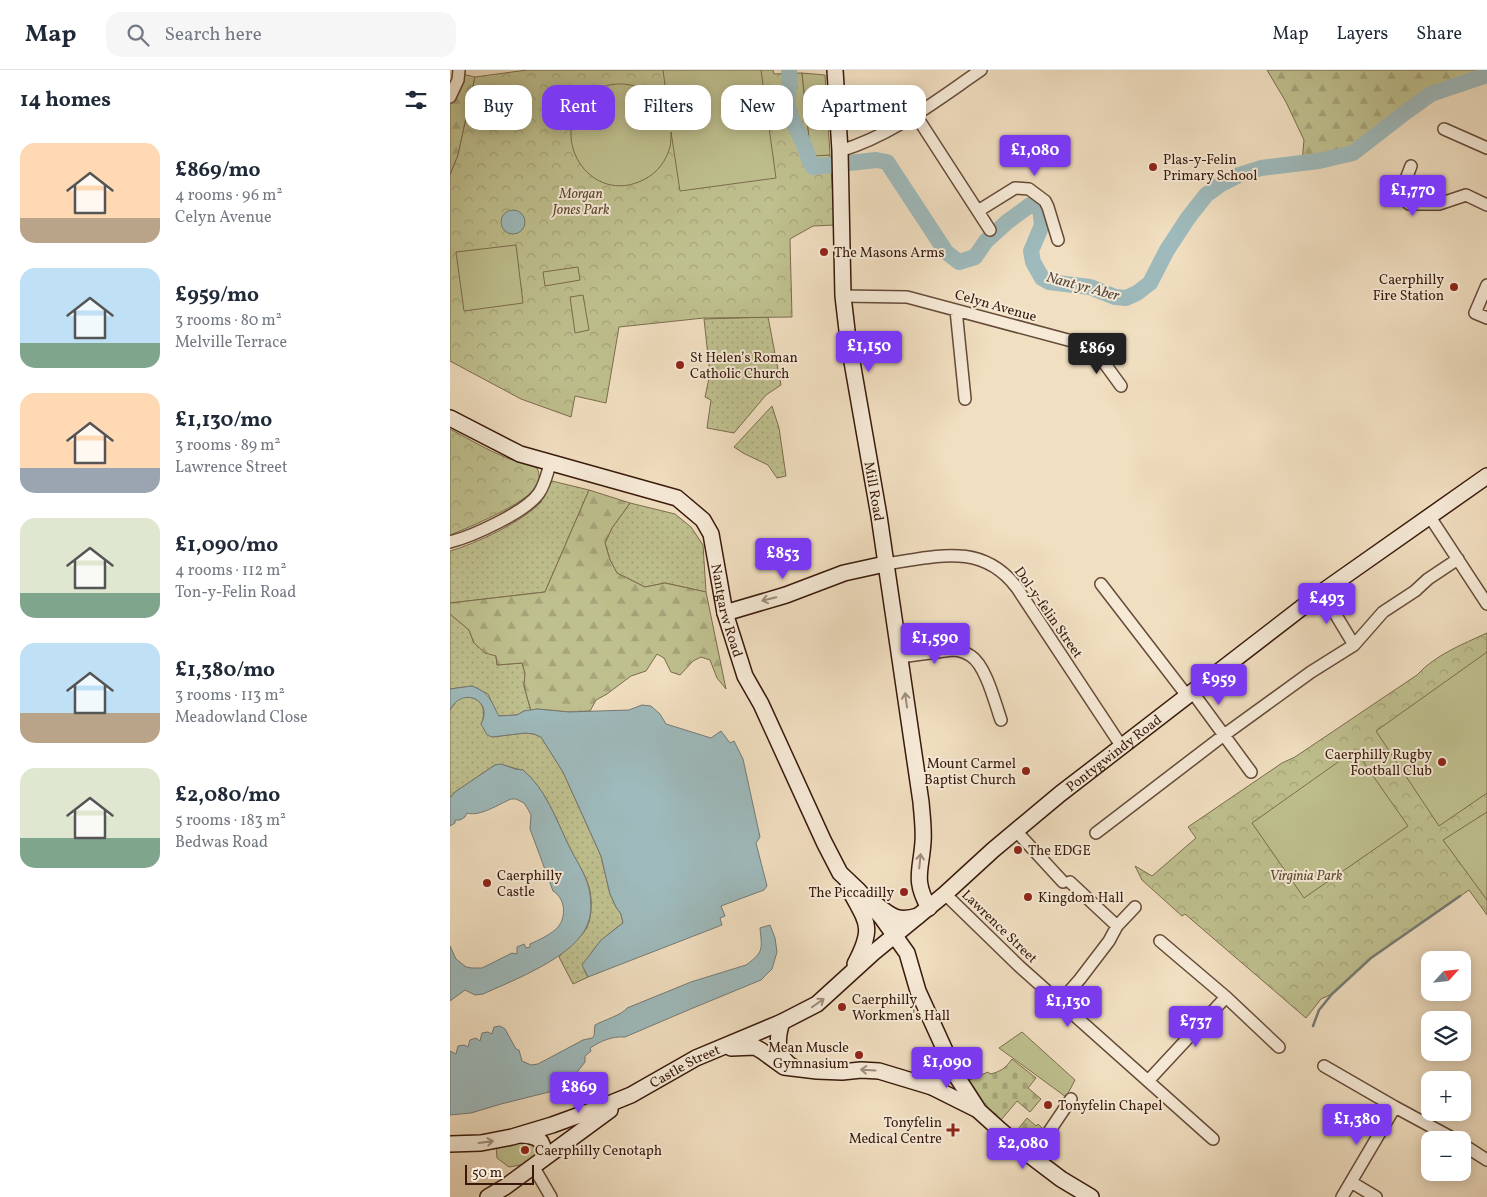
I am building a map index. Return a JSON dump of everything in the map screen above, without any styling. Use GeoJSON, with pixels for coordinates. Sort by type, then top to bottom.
{"type":"FeatureCollection","features":[{"type":"Feature","properties":{"kind":"main road","name":"Mill Road"},"geometry":{"type":"LineString","coordinates":[[835,70],[841,153],[840,182],[844,296],[851,358],[879,516],[921,802],[923,840],[918,881],[923,912]]}},
{"type":"Feature","properties":{"kind":"main road","name":"Nantgarw Road"},"geometry":{"type":"LineString","coordinates":[[450,418],[520,454],[550,464],[678,498],[703,520],[711,534],[725,613],[745,676],[761,704],[824,842],[840,873],[858,898]]}},
{"type":"Feature","properties":{"kind":"main road","name":"Pontygwindy Road"},"geometry":{"type":"LineString","coordinates":[[896,936],[1016,831],[1256,642],[1322,592],[1487,476]]}},
{"type":"Feature","properties":{"kind":"main road"},"geometry":{"type":"LineString","coordinates":[[725,613],[786,595],[844,573],[885,564]]}},
{"type":"Feature","properties":{"kind":"main road"},"geometry":{"type":"LineString","coordinates":[[858,898],[898,918],[908,920],[923,912]]}},
{"type":"Feature","properties":{"kind":"main road"},"geometry":{"type":"LineString","coordinates":[[858,898],[879,930],[896,936],[910,959],[918,991],[944,1051],[957,1077],[978,1111]]}},
{"type":"Feature","properties":{"kind":"main road"},"geometry":{"type":"LineString","coordinates":[[849,977],[865,945],[868,933],[858,898]]}},
{"type":"Feature","properties":{"kind":"main road"},"geometry":{"type":"LineString","coordinates":[[910,959],[913,934],[923,912]]}},
{"type":"Feature","properties":{"kind":"main road","name":"Castle Street"},"geometry":{"type":"LineString","coordinates":[[450,1144],[481,1143],[521,1135],[578,1116],[631,1094],[669,1071],[782,1022],[817,1004],[896,936]]}},
{"type":"Feature","properties":{"kind":"main road"},"geometry":{"type":"LineString","coordinates":[[782,1022],[778,1041],[780,1053],[787,1063],[796,1069]]}},
{"type":"Feature","properties":{"kind":"main road"},"geometry":{"type":"LineString","coordinates":[[717,1050],[755,1047],[784,1067],[842,1072],[870,1070],[932,1088],[978,1111],[1032,1157],[1061,1179],[1091,1197]]}},
{"type":"Feature","properties":{"kind":"main road"},"geometry":{"type":"LineString","coordinates":[[932,1088],[939,1084],[944,1074],[944,1051]]}},
{"type":"Feature","properties":{"kind":"main road"},"geometry":{"type":"LineString","coordinates":[[488,1197],[539,1167],[631,1094]]}},
{"type":"Feature","properties":{"kind":"main road"},"geometry":{"type":"LineString","coordinates":[[521,1135],[539,1138],[544,1149],[539,1167]]}},
{"type":"Feature","properties":{"kind":"street"},"geometry":{"type":"LineString","coordinates":[[450,96],[458,80],[459,70]]}},
{"type":"Feature","properties":{"kind":"street"},"geometry":{"type":"LineString","coordinates":[[926,107],[982,70]]}},
{"type":"Feature","properties":{"kind":"street"},"geometry":{"type":"LineString","coordinates":[[1444,129],[1487,148]]}},
{"type":"Feature","properties":{"kind":"street"},"geometry":{"type":"LineString","coordinates":[[841,153],[874,139],[889,130]]}},
{"type":"Feature","properties":{"kind":"street"},"geometry":{"type":"LineString","coordinates":[[925,130],[990,230]]}},
{"type":"Feature","properties":{"kind":"street"},"geometry":{"type":"LineString","coordinates":[[1411,166],[1402,196],[1409,204],[1439,204],[1466,196],[1487,205]]}},
{"type":"Feature","properties":{"kind":"street"},"geometry":{"type":"LineString","coordinates":[[978,211],[1015,188],[1030,189],[1044,200],[1048,207],[1058,240]]}},
{"type":"Feature","properties":{"kind":"street"},"geometry":{"type":"LineString","coordinates":[[1487,285],[1474,313],[1487,318]]}},
{"type":"Feature","properties":{"kind":"street","name":"Celyn Avenue"},"geometry":{"type":"LineString","coordinates":[[844,296],[907,297],[1083,344],[1097,353],[1121,386]]}},
{"type":"Feature","properties":{"kind":"street"},"geometry":{"type":"LineString","coordinates":[[956,310],[965,399]]}},
{"type":"Feature","properties":{"kind":"street"},"geometry":{"type":"LineString","coordinates":[[450,542],[488,527],[529,504],[546,481],[550,464]]}},
{"type":"Feature","properties":{"kind":"street"},"geometry":{"type":"LineString","coordinates":[[1430,517],[1487,604]]}},
{"type":"Feature","properties":{"kind":"street","name":"Dol-y-felin Street"},"geometry":{"type":"LineString","coordinates":[[885,564],[957,556],[978,559],[1000,569],[1017,588],[1122,747]]}},
{"type":"Feature","properties":{"kind":"street"},"geometry":{"type":"LineString","coordinates":[[1096,833],[1224,735],[1311,672],[1354,644],[1383,612],[1415,591],[1428,579],[1458,558]]}},
{"type":"Feature","properties":{"kind":"street"},"geometry":{"type":"LineString","coordinates":[[1101,584],[1224,735],[1251,772]]}},
{"type":"Feature","properties":{"kind":"street"},"geometry":{"type":"LineString","coordinates":[[1322,592],[1354,644]]}},
{"type":"Feature","properties":{"kind":"street"},"geometry":{"type":"LineString","coordinates":[[900,657],[952,650],[959,650],[973,656],[985,677],[1000,720]]}},
{"type":"Feature","properties":{"kind":"street"},"geometry":{"type":"LineString","coordinates":[[1016,831],[1067,882],[1117,926]]}},
{"type":"Feature","properties":{"kind":"street","name":"Lawrence Street"},"geometry":{"type":"LineString","coordinates":[[945,894],[1059,1003],[1213,1139]]}},
{"type":"Feature","properties":{"kind":"street"},"geometry":{"type":"LineString","coordinates":[[1059,1003],[1109,942],[1117,926],[1135,907]]}},
{"type":"Feature","properties":{"kind":"street"},"geometry":{"type":"LineString","coordinates":[[1160,941],[1226,997],[1279,1047]]}},
{"type":"Feature","properties":{"kind":"street"},"geometry":{"type":"LineString","coordinates":[[1148,1081],[1226,997]]}},
{"type":"Feature","properties":{"kind":"street"},"geometry":{"type":"LineString","coordinates":[[1324,1066],[1395,1108],[1439,1131]]}},
{"type":"Feature","properties":{"kind":"street"},"geometry":{"type":"LineString","coordinates":[[1032,1157],[1070,1099]]}},
{"type":"Feature","properties":{"kind":"street"},"geometry":{"type":"LineString","coordinates":[[1342,1197],[1395,1108]]}},
{"type":"Feature","properties":{"kind":"street"},"geometry":{"type":"LineString","coordinates":[[1471,1150],[1487,1160]]}},
{"type":"Feature","properties":{"kind":"street"},"geometry":{"type":"LineString","coordinates":[[539,1167],[551,1197]]}},
{"type":"Feature","properties":{"kind":"street"},"geometry":{"type":"LineString","coordinates":[[1351,1182],[1376,1197]]}},
{"type":"Feature","properties":{"kind":"green space","name":"Morgan Jones Park"},"geometry":{"type":"Polygon","coordinates":[[[527,70],[773,70],[774,74],[802,73],[803,130],[808,130],[811,156],[830,155],[835,225],[813,226],[790,239],[792,317],[704,318],[619,327],[606,403],[575,396],[571,417],[521,399],[450,361],[450,175],[458,155],[465,123],[465,130],[532,130],[532,85],[473,85],[475,77],[527,70]]]}},
{"type":"Feature","properties":{"kind":"green space"},"geometry":{"type":"Polygon","coordinates":[[[663,70],[761,70],[763,85],[721,85],[721,130],[769,130],[776,178],[680,191],[671,132],[670,147],[664,161],[654,173],[645,179],[625,186],[606,184],[591,176],[579,162],[572,146],[571,130],[615,130],[615,85],[611,85],[624,84],[633,85],[625,85],[625,130],[711,130],[711,85],[665,85],[663,70]]]}},
{"type":"Feature","properties":{"kind":"green space"},"geometry":{"type":"Polygon","coordinates":[[[1267,70],[1487,70],[1487,75],[1431,94],[1353,153],[1302,163],[1304,140],[1286,102],[1267,70]]]}},
{"type":"Feature","properties":{"kind":"green space"},"geometry":{"type":"Polygon","coordinates":[[[802,73],[825,75],[826,85],[803,85],[802,73]]]}},
{"type":"Feature","properties":{"kind":"green space"},"geometry":{"type":"Polygon","coordinates":[[[462,74],[475,77],[473,85],[465,85],[465,123],[458,155],[450,175],[450,100],[462,74]]]}},
{"type":"Feature","properties":{"kind":"green space"},"geometry":{"type":"Polygon","coordinates":[[[808,130],[828,130],[830,155],[811,156],[808,130]]]}},
{"type":"Feature","properties":{"kind":"green space"},"geometry":{"type":"Polygon","coordinates":[[[516,245],[523,303],[464,311],[456,252],[516,245]]]}},
{"type":"Feature","properties":{"kind":"green space"},"geometry":{"type":"Polygon","coordinates":[[[578,267],[580,280],[545,286],[543,272],[578,267]]]}},
{"type":"Feature","properties":{"kind":"green space"},"geometry":{"type":"Polygon","coordinates":[[[583,295],[589,330],[575,333],[570,297],[583,295]]]}},
{"type":"Feature","properties":{"kind":"green space"},"geometry":{"type":"Polygon","coordinates":[[[768,317],[781,385],[766,395],[734,433],[707,428],[711,400],[705,397],[710,374],[704,319],[768,317]]]}},
{"type":"Feature","properties":{"kind":"green space"},"geometry":{"type":"Polygon","coordinates":[[[772,406],[779,428],[786,476],[777,478],[768,465],[734,447],[772,406]]]}},
{"type":"Feature","properties":{"kind":"green space"},"geometry":{"type":"Polygon","coordinates":[[[450,429],[500,455],[537,468],[539,478],[536,487],[521,501],[450,535],[450,429]]]}},
{"type":"Feature","properties":{"kind":"green space"},"geometry":{"type":"Polygon","coordinates":[[[552,481],[589,490],[545,592],[450,603],[450,551],[485,537],[523,517],[541,502],[552,481]]]}},
{"type":"Feature","properties":{"kind":"green space"},"geometry":{"type":"Polygon","coordinates":[[[589,490],[630,503],[612,528],[605,543],[610,560],[617,573],[645,587],[665,583],[706,592],[726,689],[717,678],[710,660],[701,657],[693,661],[680,675],[671,672],[664,658],[657,654],[646,671],[631,676],[596,700],[590,711],[569,712],[537,709],[531,711],[524,686],[525,673],[522,663],[497,665],[496,656],[485,653],[474,643],[469,630],[450,614],[450,603],[545,592],[589,490]]]}},
{"type":"Feature","properties":{"kind":"green space"},"geometry":{"type":"Polygon","coordinates":[[[630,503],[675,514],[691,527],[703,545],[706,592],[665,583],[645,587],[617,573],[610,560],[605,543],[612,528],[630,503]]]}},
{"type":"Feature","properties":{"kind":"green space"},"geometry":{"type":"Polygon","coordinates":[[[450,614],[469,630],[474,643],[496,656],[497,665],[522,663],[525,673],[524,686],[531,711],[524,711],[517,715],[498,716],[488,694],[472,686],[450,689],[450,614]]]}},
{"type":"Feature","properties":{"kind":"green space","name":"Virginia Park"},"geometry":{"type":"Polygon","coordinates":[[[1487,633],[1487,915],[1469,890],[1371,958],[1332,994],[1321,999],[1306,1018],[1185,914],[1182,916],[1142,880],[1135,866],[1152,876],[1196,838],[1188,827],[1417,675],[1441,656],[1487,633]]]}},
{"type":"Feature","properties":{"kind":"green space","name":"Caerphilly Rugby Football Club"},"geometry":{"type":"Polygon","coordinates":[[[1487,652],[1487,793],[1439,826],[1376,731],[1487,652]]]}},
{"type":"Feature","properties":{"kind":"green space"},"geometry":{"type":"Polygon","coordinates":[[[470,697],[481,704],[484,713],[481,724],[492,737],[525,733],[541,737],[563,772],[601,856],[610,894],[621,914],[623,923],[604,938],[590,955],[584,970],[588,977],[573,984],[559,957],[587,928],[591,913],[591,900],[587,882],[550,805],[538,786],[523,770],[495,765],[455,792],[450,798],[450,710],[458,699],[470,697]]]}},
{"type":"Feature","properties":{"kind":"green space"},"geometry":{"type":"Polygon","coordinates":[[[1355,750],[1408,826],[1304,898],[1252,823],[1355,750]]]}},
{"type":"Feature","properties":{"kind":"green space"},"geometry":{"type":"Polygon","coordinates":[[[1487,812],[1487,900],[1443,840],[1487,812]]]}},
{"type":"Feature","properties":{"kind":"green space"},"geometry":{"type":"Polygon","coordinates":[[[1022,1032],[1075,1080],[1066,1097],[999,1048],[1022,1032]]]}},
{"type":"Feature","properties":{"kind":"green space"},"geometry":{"type":"Polygon","coordinates":[[[1012,1059],[1036,1078],[1028,1088],[1041,1099],[1030,1112],[1017,1101],[1001,1120],[1015,1133],[1027,1118],[1043,1129],[1032,1145],[1028,1147],[990,1115],[965,1082],[988,1072],[990,1074],[1000,1071],[1012,1059]]]}},
{"type":"Feature","properties":{"kind":"green space"},"geometry":{"type":"Polygon","coordinates":[[[529,1139],[541,1151],[526,1164],[509,1167],[497,1158],[496,1146],[529,1139]]]}},
{"type":"Feature","properties":{"kind":"water"},"geometry":{"type":"Polygon","coordinates":[[[513,210],[522,213],[525,222],[522,231],[513,234],[504,231],[501,222],[504,213],[513,210]]]}},
{"type":"Feature","properties":{"kind":"water"},"geometry":{"type":"Polygon","coordinates":[[[472,686],[486,694],[499,716],[517,715],[524,711],[537,709],[569,712],[629,710],[642,705],[651,706],[660,714],[666,724],[711,738],[721,731],[730,743],[734,741],[743,759],[760,837],[756,843],[767,886],[764,890],[721,906],[725,916],[720,918],[722,925],[588,977],[582,965],[601,940],[623,923],[621,914],[610,894],[601,856],[563,772],[541,737],[525,733],[492,737],[487,735],[481,724],[484,716],[483,709],[480,703],[469,697],[462,698],[456,702],[450,710],[450,689],[472,686]]]}},
{"type":"Feature","properties":{"kind":"water"},"geometry":{"type":"Polygon","coordinates":[[[501,764],[523,770],[531,777],[544,795],[588,883],[591,911],[582,935],[571,946],[543,966],[483,994],[475,995],[465,990],[450,1001],[450,946],[456,959],[466,967],[482,968],[512,953],[517,954],[517,947],[524,944],[526,948],[530,947],[530,944],[555,930],[563,918],[562,903],[553,891],[530,829],[531,815],[524,803],[511,799],[483,812],[467,813],[465,817],[455,820],[455,823],[450,826],[450,798],[455,792],[495,765],[501,764]]]}},
{"type":"Feature","properties":{"kind":"water"},"geometry":{"type":"Polygon","coordinates":[[[770,925],[775,938],[777,952],[772,969],[761,980],[625,1037],[611,1038],[598,1043],[590,1048],[591,1051],[585,1056],[585,1062],[571,1080],[568,1077],[561,1083],[563,1087],[557,1090],[471,1113],[450,1115],[450,1051],[456,1054],[458,1046],[464,1045],[468,1047],[470,1040],[476,1038],[480,1041],[482,1033],[488,1032],[492,1034],[494,1027],[500,1026],[505,1029],[516,1049],[519,1050],[522,1061],[531,1065],[538,1064],[583,1040],[592,1038],[595,1025],[625,1011],[627,1008],[691,982],[746,965],[759,953],[761,946],[760,928],[770,925]]]}},
{"type":"Feature","properties":{"kind":"waterway","name":"Nant yr Aber"},"geometry":{"type":"LineString","coordinates":[[789,70],[789,110],[813,167],[876,160],[887,162],[946,252],[959,262],[975,257],[986,241],[1030,205],[1040,208],[1042,225],[1031,251],[1033,262],[1042,278],[1049,282],[1090,287],[1115,297],[1126,298],[1137,293],[1150,283],[1167,250],[1188,218],[1206,195],[1221,184],[1239,175],[1261,168],[1319,161],[1353,153],[1431,94],[1487,75]]}},
{"type":"Feature","properties":{"kind":"waterway"},"geometry":{"type":"LineString","coordinates":[[1313,1026],[1319,1010],[1332,994],[1371,958],[1460,896]]}},
{"type":"Feature","properties":{"kind":"place","name":"Plas-y-Felin Primary School"},"geometry":{"type":"Point","coordinates":[1153,167]}},
{"type":"Feature","properties":{"kind":"place","name":"The Masons Arms"},"geometry":{"type":"Point","coordinates":[824,252]}},
{"type":"Feature","properties":{"kind":"place","name":"Caerphilly Fire Station"},"geometry":{"type":"Point","coordinates":[1454,287]}},
{"type":"Feature","properties":{"kind":"place","name":"St Helen’s Roman Catholic Church"},"geometry":{"type":"Point","coordinates":[680,365]}},
{"type":"Feature","properties":{"kind":"place","name":"Caerphilly Rugby Football Club"},"geometry":{"type":"Point","coordinates":[1442,762]}},
{"type":"Feature","properties":{"kind":"place","name":"Mount Carmel Baptist Church"},"geometry":{"type":"Point","coordinates":[1026,771]}},
{"type":"Feature","properties":{"kind":"place","name":"The EDGE"},"geometry":{"type":"Point","coordinates":[1018,850]}},
{"type":"Feature","properties":{"kind":"place","name":"Caerphilly Castle"},"geometry":{"type":"Point","coordinates":[487,883]}},
{"type":"Feature","properties":{"kind":"place","name":"The Piccadilly"},"geometry":{"type":"Point","coordinates":[904,892]}},
{"type":"Feature","properties":{"kind":"place","name":"Kingdom Hall"},"geometry":{"type":"Point","coordinates":[1028,897]}},
{"type":"Feature","properties":{"kind":"place","name":"Caerphilly Workmen's Hall"},"geometry":{"type":"Point","coordinates":[842,1007]}},
{"type":"Feature","properties":{"kind":"place","name":"Mean Muscle Gymnasium"},"geometry":{"type":"Point","coordinates":[859,1055]}},
{"type":"Feature","properties":{"kind":"place","name":"Tonyfelin Chapel"},"geometry":{"type":"Point","coordinates":[1048,1105]}},
{"type":"Feature","properties":{"kind":"place","name":"Tonyfelin Medical Centre"},"geometry":{"type":"Point","coordinates":[953,1130]}},
{"type":"Feature","properties":{"kind":"place","name":"Caerphilly Cenotaph"},"geometry":{"type":"Point","coordinates":[525,1150]}}]}
